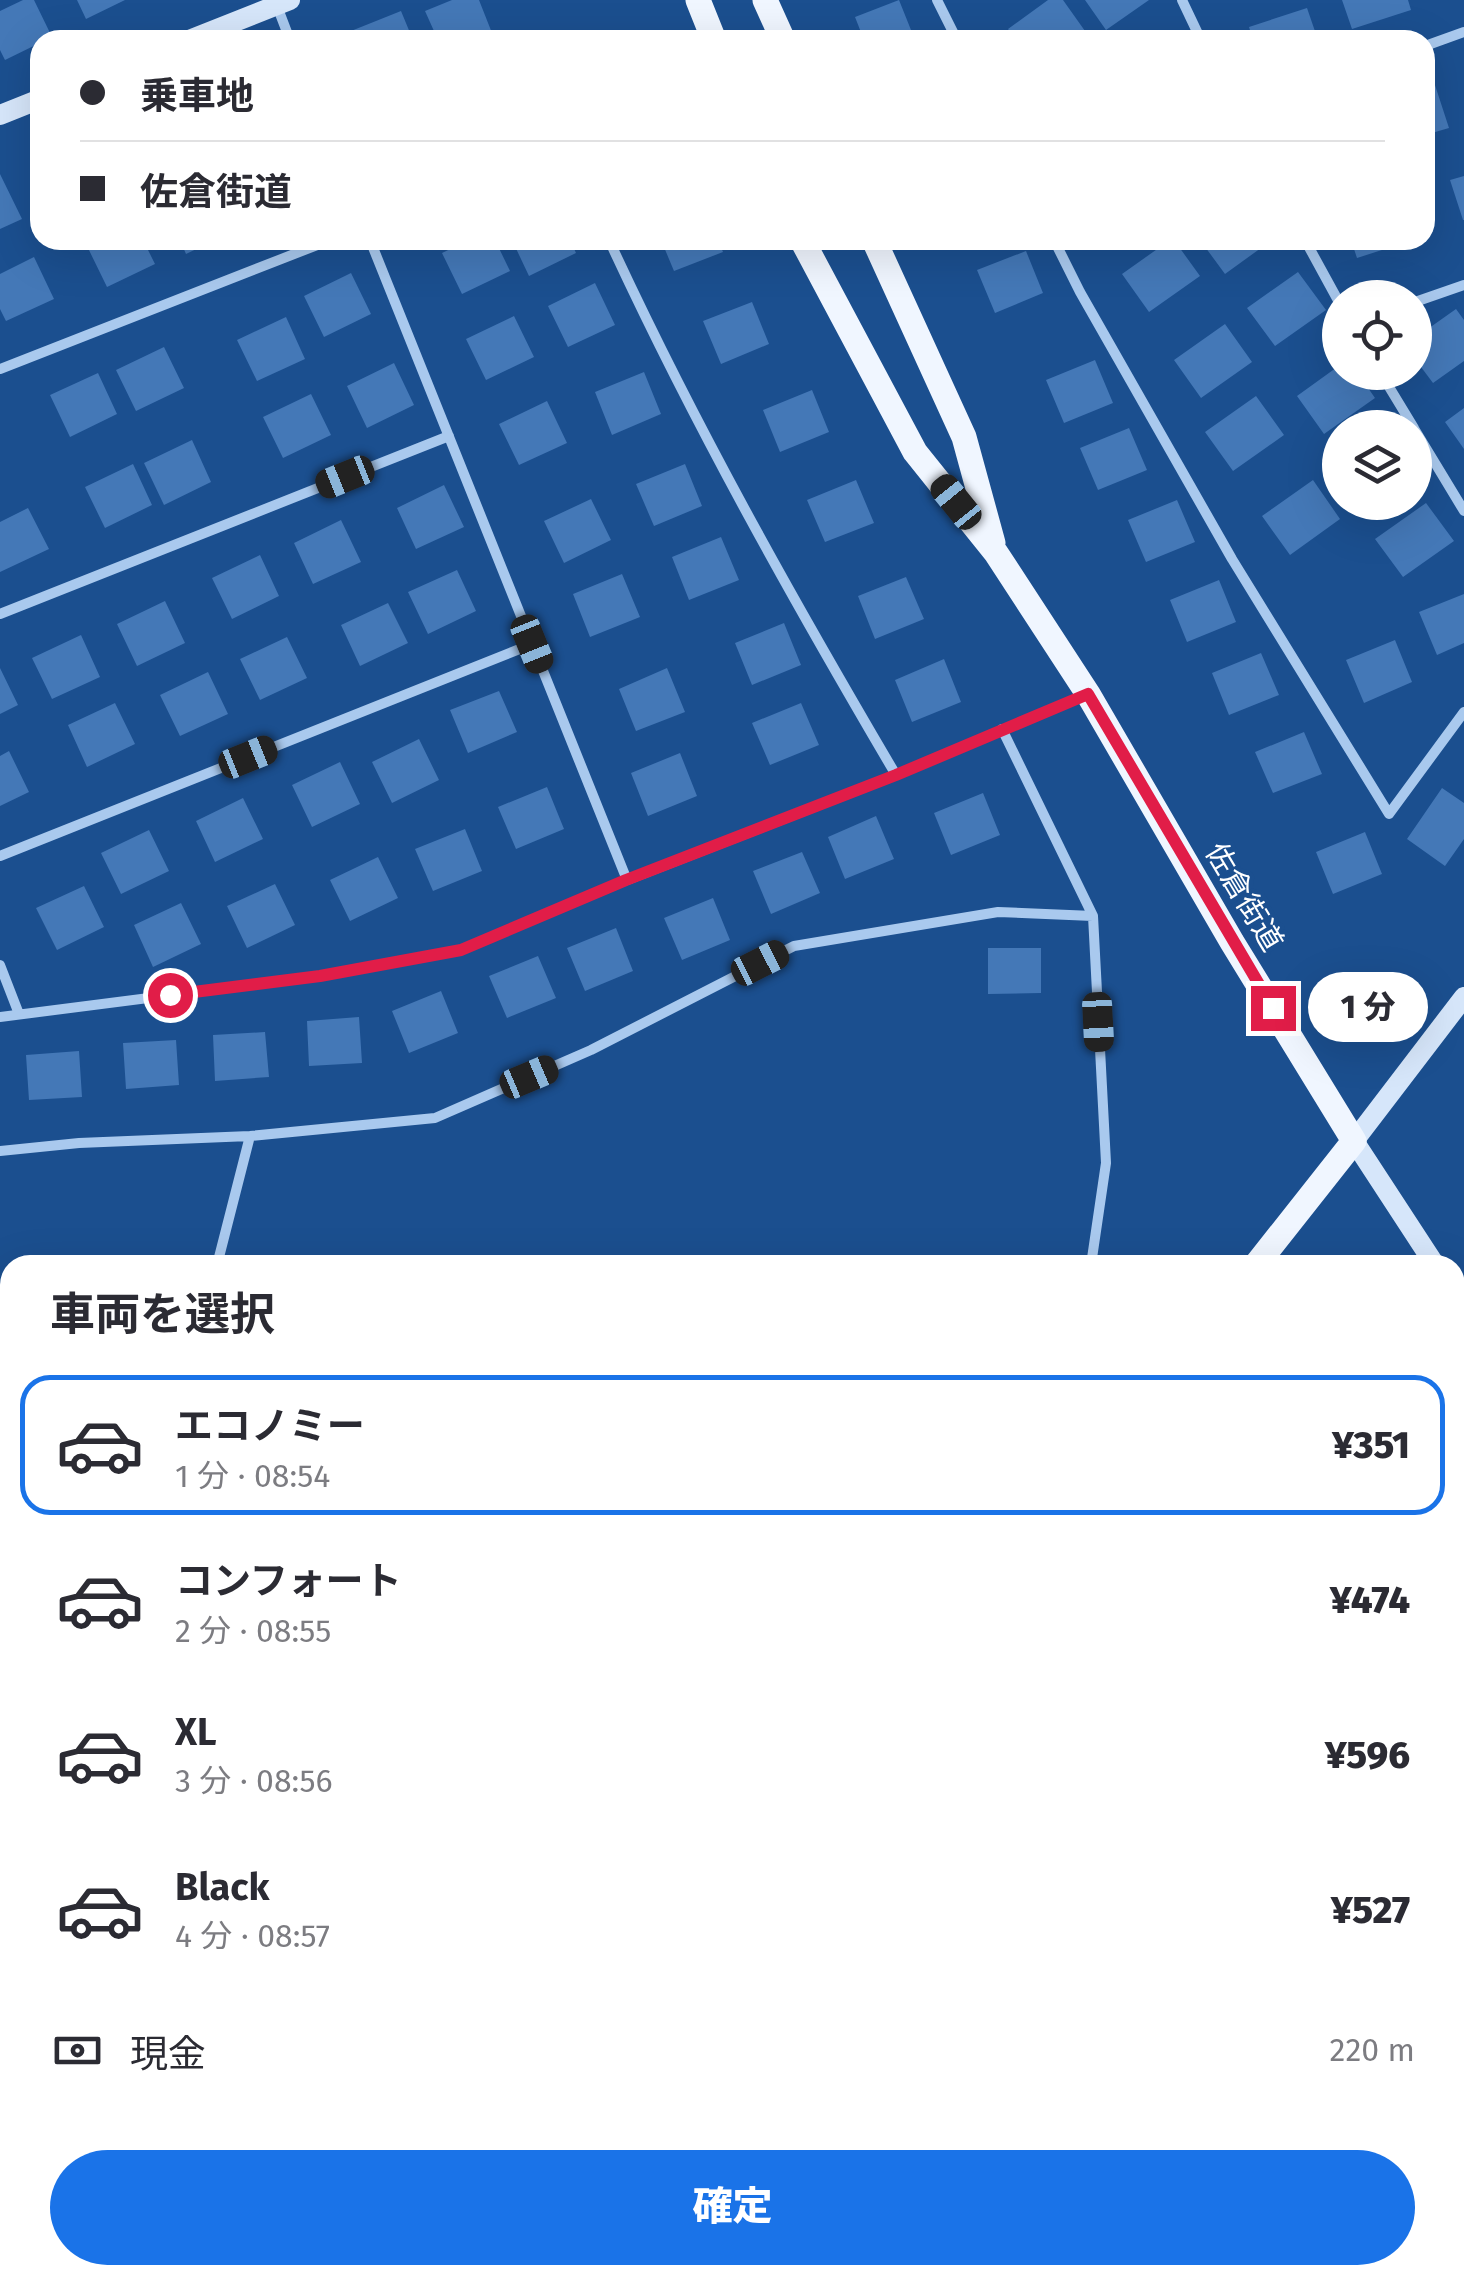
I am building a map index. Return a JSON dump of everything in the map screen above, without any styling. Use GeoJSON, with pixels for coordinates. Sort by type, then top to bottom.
{"type":"FeatureCollection","features":[{"type":"Feature","properties":{"kind":"main road"},"geometry":{"type":"LineString","coordinates":[[698,0],[710,30]]}},
{"type":"Feature","properties":{"kind":"main road"},"geometry":{"type":"LineString","coordinates":[[765,0],[779,30]]}},
{"type":"Feature","properties":{"kind":"main road","name":"佐倉街道"},"geometry":{"type":"LineString","coordinates":[[807,250],[916,452],[996,552],[1088,694],[1232,942],[1354,1141]]}},
{"type":"Feature","properties":{"kind":"main road","name":"佐倉街道"},"geometry":{"type":"LineString","coordinates":[[879,250],[964,437],[996,552]]}},
{"type":"Feature","properties":{"kind":"main road"},"geometry":{"type":"LineString","coordinates":[[1264,1255],[1354,1141]]}},
{"type":"Feature","properties":{"kind":"street"},"geometry":{"type":"LineString","coordinates":[[938,0],[952,30]]}},
{"type":"Feature","properties":{"kind":"street"},"geometry":{"type":"LineString","coordinates":[[1182,0],[1196,30]]}},
{"type":"Feature","properties":{"kind":"street"},"geometry":{"type":"LineString","coordinates":[[214,30],[280,2],[287,30]]}},
{"type":"Feature","properties":{"kind":"street"},"geometry":{"type":"LineString","coordinates":[[1435,42],[1464,32]]}},
{"type":"Feature","properties":{"kind":"street"},"geometry":{"type":"LineString","coordinates":[[0,115],[30,103]]}},
{"type":"Feature","properties":{"kind":"street"},"geometry":{"type":"LineString","coordinates":[[0,369],[304,250]]}},
{"type":"Feature","properties":{"kind":"street"},"geometry":{"type":"LineString","coordinates":[[374,250],[626,880]]}},
{"type":"Feature","properties":{"kind":"street"},"geometry":{"type":"LineString","coordinates":[[615,250],[656,342],[799,610],[896,775]]}},
{"type":"Feature","properties":{"kind":"street"},"geometry":{"type":"LineString","coordinates":[[1059,250],[1232,559],[1389,814],[1464,712]]}},
{"type":"Feature","properties":{"kind":"street"},"geometry":{"type":"LineString","coordinates":[[1310,250],[1327,280]]}},
{"type":"Feature","properties":{"kind":"street"},"geometry":{"type":"LineString","coordinates":[[1432,296],[1464,285]]}},
{"type":"Feature","properties":{"kind":"street"},"geometry":{"type":"LineString","coordinates":[[0,614],[449,436]]}},
{"type":"Feature","properties":{"kind":"street"},"geometry":{"type":"LineString","coordinates":[[1432,459],[1464,511]]}},
{"type":"Feature","properties":{"kind":"street"},"geometry":{"type":"LineString","coordinates":[[0,856],[532,644]]}},
{"type":"Feature","properties":{"kind":"street"},"geometry":{"type":"LineString","coordinates":[[0,1017],[320,976],[461,950],[1088,694]]}},
{"type":"Feature","properties":{"kind":"street"},"geometry":{"type":"LineString","coordinates":[[1002,729],[1093,916],[1106,1163],[1092,1255]]}},
{"type":"Feature","properties":{"kind":"street"},"geometry":{"type":"LineString","coordinates":[[0,1151],[79,1143],[250,1136],[434,1118],[592,1050],[794,946],[998,912],[1093,916]]}},
{"type":"Feature","properties":{"kind":"street"},"geometry":{"type":"LineString","coordinates":[[0,966],[19,1014]]}},
{"type":"Feature","properties":{"kind":"street"},"geometry":{"type":"LineString","coordinates":[[1428,1255],[1354,1141],[1464,997]]}},
{"type":"Feature","properties":{"kind":"street"},"geometry":{"type":"LineString","coordinates":[[220,1255],[250,1136]]}},
{"type":"Feature","properties":{"kind":"building"},"geometry":{"type":"Polygon","coordinates":[[[23,0],[34,0],[49,30],[30,30],[30,48],[5,60],[0,50],[0,11],[23,0]]]}},
{"type":"Feature","properties":{"kind":"building"},"geometry":{"type":"Polygon","coordinates":[[[77,0],[125,0],[86,19],[77,0]]]}},
{"type":"Feature","properties":{"kind":"building"},"geometry":{"type":"Polygon","coordinates":[[[452,0],[479,0],[491,30],[434,30],[425,11],[452,0]]]}},
{"type":"Feature","properties":{"kind":"building"},"geometry":{"type":"Polygon","coordinates":[[[899,0],[911,30],[860,30],[855,17],[899,0]]]}},
{"type":"Feature","properties":{"kind":"building"},"geometry":{"type":"Polygon","coordinates":[[[1048,0],[1063,0],[1084,30],[1009,30],[1048,0]]]}},
{"type":"Feature","properties":{"kind":"building"},"geometry":{"type":"Polygon","coordinates":[[[1085,0],[1149,0],[1106,30],[1085,0]]]}},
{"type":"Feature","properties":{"kind":"building"},"geometry":{"type":"Polygon","coordinates":[[[1342,0],[1408,0],[1411,10],[1352,29],[1342,0]]]}},
{"type":"Feature","properties":{"kind":"building"},"geometry":{"type":"Polygon","coordinates":[[[1307,8],[1315,30],[1250,30],[1249,27],[1307,8]]]}},
{"type":"Feature","properties":{"kind":"building"},"geometry":{"type":"Polygon","coordinates":[[[401,11],[409,30],[354,30],[401,11]]]}},
{"type":"Feature","properties":{"kind":"building"},"geometry":{"type":"Polygon","coordinates":[[[1435,85],[1449,128],[1435,132],[1435,85]]]}},
{"type":"Feature","properties":{"kind":"building"},"geometry":{"type":"Polygon","coordinates":[[[0,174],[22,219],[0,229],[0,174]]]}},
{"type":"Feature","properties":{"kind":"building"},"geometry":{"type":"Polygon","coordinates":[[[1464,176],[1464,220],[1463,220],[1450,180],[1464,176]]]}},
{"type":"Feature","properties":{"kind":"building"},"geometry":{"type":"Polygon","coordinates":[[[89,250],[148,250],[155,264],[107,287],[89,250]]]}},
{"type":"Feature","properties":{"kind":"building"},"geometry":{"type":"Polygon","coordinates":[[[500,250],[510,271],[462,294],[442,253],[500,250]]]}},
{"type":"Feature","properties":{"kind":"building"},"geometry":{"type":"Polygon","coordinates":[[[517,250],[575,250],[576,253],[529,276],[517,250]]]}},
{"type":"Feature","properties":{"kind":"building"},"geometry":{"type":"Polygon","coordinates":[[[665,250],[723,252],[674,271],[665,250]]]}},
{"type":"Feature","properties":{"kind":"building"},"geometry":{"type":"Polygon","coordinates":[[[1156,250],[1181,250],[1200,276],[1149,312],[1122,274],[1156,250]]]}},
{"type":"Feature","properties":{"kind":"building"},"geometry":{"type":"Polygon","coordinates":[[[1207,250],[1258,250],[1225,274],[1207,250]]]}},
{"type":"Feature","properties":{"kind":"building"},"geometry":{"type":"Polygon","coordinates":[[[1354,250],[1382,250],[1357,258],[1354,250]]]}},
{"type":"Feature","properties":{"kind":"building"},"geometry":{"type":"Polygon","coordinates":[[[1026,251],[1043,293],[995,313],[977,270],[1026,251]]]}},
{"type":"Feature","properties":{"kind":"building"},"geometry":{"type":"Polygon","coordinates":[[[34,257],[54,299],[6,321],[0,309],[0,274],[34,257]]]}},
{"type":"Feature","properties":{"kind":"building"},"geometry":{"type":"Polygon","coordinates":[[[1298,272],[1322,305],[1322,313],[1275,346],[1247,308],[1298,272]]]}},
{"type":"Feature","properties":{"kind":"building"},"geometry":{"type":"Polygon","coordinates":[[[351,273],[371,314],[324,337],[304,296],[351,273]]]}},
{"type":"Feature","properties":{"kind":"building"},"geometry":{"type":"Polygon","coordinates":[[[595,283],[615,325],[568,347],[548,306],[595,283]]]}},
{"type":"Feature","properties":{"kind":"building"},"geometry":{"type":"Polygon","coordinates":[[[752,302],[769,344],[721,364],[703,321],[752,302]]]}},
{"type":"Feature","properties":{"kind":"building"},"geometry":{"type":"Polygon","coordinates":[[[1456,309],[1464,320],[1464,361],[1433,383],[1432,382],[1432,326],[1456,309]]]}},
{"type":"Feature","properties":{"kind":"building"},"geometry":{"type":"Polygon","coordinates":[[[514,316],[534,357],[486,380],[466,339],[514,316]]]}},
{"type":"Feature","properties":{"kind":"building"},"geometry":{"type":"Polygon","coordinates":[[[286,317],[305,359],[257,381],[237,340],[286,317]]]}},
{"type":"Feature","properties":{"kind":"building"},"geometry":{"type":"Polygon","coordinates":[[[1225,324],[1252,362],[1201,398],[1174,360],[1225,324]]]}},
{"type":"Feature","properties":{"kind":"building"},"geometry":{"type":"Polygon","coordinates":[[[164,347],[184,388],[136,411],[116,370],[164,347]]]}},
{"type":"Feature","properties":{"kind":"building"},"geometry":{"type":"Polygon","coordinates":[[[1095,360],[1113,403],[1064,423],[1046,380],[1095,360]]]}},
{"type":"Feature","properties":{"kind":"building"},"geometry":{"type":"Polygon","coordinates":[[[394,363],[414,405],[367,428],[347,386],[394,363]]]}},
{"type":"Feature","properties":{"kind":"building"},"geometry":{"type":"Polygon","coordinates":[[[644,372],[661,414],[612,435],[595,392],[644,372]]]}},
{"type":"Feature","properties":{"kind":"building"},"geometry":{"type":"Polygon","coordinates":[[[98,373],[117,414],[70,437],[50,395],[98,373]]]}},
{"type":"Feature","properties":{"kind":"building"},"geometry":{"type":"Polygon","coordinates":[[[1322,378],[1322,390],[1369,390],[1375,398],[1358,410],[1322,410],[1322,431],[1297,396],[1322,378]]]}},
{"type":"Feature","properties":{"kind":"building"},"geometry":{"type":"Polygon","coordinates":[[[812,390],[829,432],[780,452],[763,410],[812,390]]]}},
{"type":"Feature","properties":{"kind":"building"},"geometry":{"type":"Polygon","coordinates":[[[311,394],[331,435],[283,458],[263,417],[311,394]]]}},
{"type":"Feature","properties":{"kind":"building"},"geometry":{"type":"Polygon","coordinates":[[[1256,396],[1284,435],[1233,471],[1205,432],[1256,396]]]}},
{"type":"Feature","properties":{"kind":"building"},"geometry":{"type":"Polygon","coordinates":[[[547,401],[567,443],[519,465],[499,424],[547,401]]]}},
{"type":"Feature","properties":{"kind":"building"},"geometry":{"type":"Polygon","coordinates":[[[1464,408],[1464,449],[1445,422],[1464,408]]]}},
{"type":"Feature","properties":{"kind":"building"},"geometry":{"type":"Polygon","coordinates":[[[1129,428],[1147,470],[1098,490],[1080,448],[1129,428]]]}},
{"type":"Feature","properties":{"kind":"building"},"geometry":{"type":"Polygon","coordinates":[[[192,440],[211,482],[164,505],[144,463],[192,440]]]}},
{"type":"Feature","properties":{"kind":"building"},"geometry":{"type":"Polygon","coordinates":[[[133,464],[152,505],[105,528],[85,487],[133,464]]]}},
{"type":"Feature","properties":{"kind":"building"},"geometry":{"type":"Polygon","coordinates":[[[685,464],[702,506],[654,526],[636,484],[685,464]]]}},
{"type":"Feature","properties":{"kind":"building"},"geometry":{"type":"Polygon","coordinates":[[[856,480],[874,523],[825,542],[807,500],[856,480]]]}},
{"type":"Feature","properties":{"kind":"building"},"geometry":{"type":"Polygon","coordinates":[[[1313,480],[1322,493],[1322,520],[1339,520],[1290,555],[1262,516],[1313,480]]]}},
{"type":"Feature","properties":{"kind":"building"},"geometry":{"type":"Polygon","coordinates":[[[444,485],[464,527],[416,549],[397,508],[444,485]]]}},
{"type":"Feature","properties":{"kind":"building"},"geometry":{"type":"Polygon","coordinates":[[[591,499],[611,540],[564,563],[544,521],[591,499]]]}},
{"type":"Feature","properties":{"kind":"building"},"geometry":{"type":"Polygon","coordinates":[[[1177,500],[1195,542],[1146,562],[1128,520],[1177,500]]]}},
{"type":"Feature","properties":{"kind":"building"},"geometry":{"type":"Polygon","coordinates":[[[28,508],[49,549],[0,572],[0,522],[28,508]]]}},
{"type":"Feature","properties":{"kind":"building"},"geometry":{"type":"Polygon","coordinates":[[[1432,511],[1454,541],[1403,577],[1375,539],[1402,520],[1432,520],[1432,511]]]}},
{"type":"Feature","properties":{"kind":"building"},"geometry":{"type":"Polygon","coordinates":[[[341,520],[361,562],[313,584],[294,543],[341,520]]]}},
{"type":"Feature","properties":{"kind":"building"},"geometry":{"type":"Polygon","coordinates":[[[721,537],[739,580],[689,600],[672,557],[721,537]]]}},
{"type":"Feature","properties":{"kind":"building"},"geometry":{"type":"Polygon","coordinates":[[[260,555],[279,596],[232,619],[212,578],[260,555]]]}},
{"type":"Feature","properties":{"kind":"building"},"geometry":{"type":"Polygon","coordinates":[[[457,570],[476,611],[428,634],[408,592],[457,570]]]}},
{"type":"Feature","properties":{"kind":"building"},"geometry":{"type":"Polygon","coordinates":[[[622,574],[640,617],[590,637],[573,594],[622,574]]]}},
{"type":"Feature","properties":{"kind":"building"},"geometry":{"type":"Polygon","coordinates":[[[906,577],[924,619],[875,639],[858,596],[906,577]]]}},
{"type":"Feature","properties":{"kind":"building"},"geometry":{"type":"Polygon","coordinates":[[[1219,580],[1236,622],[1187,642],[1170,600],[1219,580]]]}},
{"type":"Feature","properties":{"kind":"building"},"geometry":{"type":"Polygon","coordinates":[[[1464,594],[1464,643],[1437,655],[1419,612],[1464,594]]]}},
{"type":"Feature","properties":{"kind":"building"},"geometry":{"type":"Polygon","coordinates":[[[165,601],[185,643],[137,666],[117,624],[165,601]]]}},
{"type":"Feature","properties":{"kind":"building"},"geometry":{"type":"Polygon","coordinates":[[[388,603],[408,643],[360,666],[341,625],[388,603]]]}},
{"type":"Feature","properties":{"kind":"building"},"geometry":{"type":"Polygon","coordinates":[[[784,623],[801,665],[752,685],[735,643],[784,623]]]}},
{"type":"Feature","properties":{"kind":"building"},"geometry":{"type":"Polygon","coordinates":[[[81,635],[100,677],[52,699],[32,658],[81,635]]]}},
{"type":"Feature","properties":{"kind":"building"},"geometry":{"type":"Polygon","coordinates":[[[287,637],[307,678],[260,700],[240,659],[287,637]]]}},
{"type":"Feature","properties":{"kind":"building"},"geometry":{"type":"Polygon","coordinates":[[[1395,640],[1412,682],[1364,703],[1346,660],[1395,640]]]}},
{"type":"Feature","properties":{"kind":"building"},"geometry":{"type":"Polygon","coordinates":[[[1261,653],[1279,695],[1229,715],[1212,673],[1261,653]]]}},
{"type":"Feature","properties":{"kind":"building"},"geometry":{"type":"Polygon","coordinates":[[[944,659],[961,702],[912,722],[895,680],[944,659]]]}},
{"type":"Feature","properties":{"kind":"building"},"geometry":{"type":"Polygon","coordinates":[[[0,668],[18,705],[0,714],[0,668]]]}},
{"type":"Feature","properties":{"kind":"building"},"geometry":{"type":"Polygon","coordinates":[[[667,668],[685,712],[636,731],[619,689],[667,668]]]}},
{"type":"Feature","properties":{"kind":"building"},"geometry":{"type":"Polygon","coordinates":[[[208,672],[228,714],[180,736],[160,695],[208,672]]]}},
{"type":"Feature","properties":{"kind":"building"},"geometry":{"type":"Polygon","coordinates":[[[499,691],[517,732],[468,753],[450,710],[499,691]]]}},
{"type":"Feature","properties":{"kind":"building"},"geometry":{"type":"Polygon","coordinates":[[[115,703],[135,744],[87,767],[68,725],[115,703]]]}},
{"type":"Feature","properties":{"kind":"building"},"geometry":{"type":"Polygon","coordinates":[[[801,703],[819,745],[770,765],[752,723],[801,703]]]}},
{"type":"Feature","properties":{"kind":"building"},"geometry":{"type":"Polygon","coordinates":[[[1304,732],[1322,774],[1273,793],[1255,752],[1304,732]]]}},
{"type":"Feature","properties":{"kind":"building"},"geometry":{"type":"Polygon","coordinates":[[[419,739],[439,780],[392,803],[372,762],[419,739]]]}},
{"type":"Feature","properties":{"kind":"building"},"geometry":{"type":"Polygon","coordinates":[[[9,751],[29,792],[0,806],[0,756],[9,751]]]}},
{"type":"Feature","properties":{"kind":"building"},"geometry":{"type":"Polygon","coordinates":[[[680,753],[697,796],[648,816],[631,773],[680,753]]]}},
{"type":"Feature","properties":{"kind":"building"},"geometry":{"type":"Polygon","coordinates":[[[340,762],[360,804],[312,827],[292,785],[340,762]]]}},
{"type":"Feature","properties":{"kind":"building"},"geometry":{"type":"Polygon","coordinates":[[[547,787],[564,829],[516,849],[498,807],[547,787]]]}},
{"type":"Feature","properties":{"kind":"building"},"geometry":{"type":"Polygon","coordinates":[[[1442,788],[1464,803],[1464,839],[1445,866],[1407,839],[1442,788]]]}},
{"type":"Feature","properties":{"kind":"building"},"geometry":{"type":"Polygon","coordinates":[[[983,793],[1000,835],[951,855],[934,813],[983,793]]]}},
{"type":"Feature","properties":{"kind":"building"},"geometry":{"type":"Polygon","coordinates":[[[243,798],[263,839],[215,862],[196,821],[243,798]]]}},
{"type":"Feature","properties":{"kind":"building"},"geometry":{"type":"Polygon","coordinates":[[[876,816],[894,859],[845,879],[828,837],[876,816]]]}},
{"type":"Feature","properties":{"kind":"building"},"geometry":{"type":"Polygon","coordinates":[[[465,829],[482,871],[433,891],[415,849],[465,829]]]}},
{"type":"Feature","properties":{"kind":"building"},"geometry":{"type":"Polygon","coordinates":[[[149,830],[169,871],[121,894],[101,853],[149,830]]]}},
{"type":"Feature","properties":{"kind":"building"},"geometry":{"type":"Polygon","coordinates":[[[1365,832],[1382,874],[1333,894],[1316,852],[1365,832]]]}},
{"type":"Feature","properties":{"kind":"building"},"geometry":{"type":"Polygon","coordinates":[[[802,852],[820,893],[771,914],[753,871],[802,852]]]}},
{"type":"Feature","properties":{"kind":"building"},"geometry":{"type":"Polygon","coordinates":[[[378,857],[398,898],[350,921],[330,880],[378,857]]]}},
{"type":"Feature","properties":{"kind":"building"},"geometry":{"type":"Polygon","coordinates":[[[275,884],[295,925],[247,948],[227,906],[275,884]]]}},
{"type":"Feature","properties":{"kind":"building"},"geometry":{"type":"Polygon","coordinates":[[[84,886],[104,927],[57,950],[36,908],[84,886]]]}},
{"type":"Feature","properties":{"kind":"building"},"geometry":{"type":"Polygon","coordinates":[[[713,898],[730,940],[682,960],[664,918],[713,898]]]}},
{"type":"Feature","properties":{"kind":"building"},"geometry":{"type":"Polygon","coordinates":[[[181,903],[201,944],[153,967],[134,925],[181,903]]]}},
{"type":"Feature","properties":{"kind":"building"},"geometry":{"type":"Polygon","coordinates":[[[616,928],[633,971],[585,991],[567,948],[616,928]]]}},
{"type":"Feature","properties":{"kind":"building"},"geometry":{"type":"Polygon","coordinates":[[[988,948],[1041,948],[1041,993],[988,994],[988,948]]]}},
{"type":"Feature","properties":{"kind":"building"},"geometry":{"type":"Polygon","coordinates":[[[538,956],[556,998],[507,1018],[489,976],[538,956]]]}},
{"type":"Feature","properties":{"kind":"building"},"geometry":{"type":"Polygon","coordinates":[[[441,991],[458,1033],[409,1053],[392,1011],[441,991]]]}},
{"type":"Feature","properties":{"kind":"building"},"geometry":{"type":"Polygon","coordinates":[[[359,1017],[362,1063],[309,1066],[307,1021],[359,1017]]]}},
{"type":"Feature","properties":{"kind":"building"},"geometry":{"type":"Polygon","coordinates":[[[265,1032],[269,1077],[215,1081],[213,1035],[265,1032]]]}},
{"type":"Feature","properties":{"kind":"building"},"geometry":{"type":"Polygon","coordinates":[[[176,1040],[179,1085],[126,1089],[123,1043],[176,1040]]]}},
{"type":"Feature","properties":{"kind":"building"},"geometry":{"type":"Polygon","coordinates":[[[79,1051],[82,1097],[29,1100],[26,1055],[79,1051]]]}},
{"type":"Feature","properties":{"kind":"route"},"geometry":{"type":"LineString","coordinates":[[170,995],[320,976],[461,950],[1088,694],[1273,1008]]}}]}
